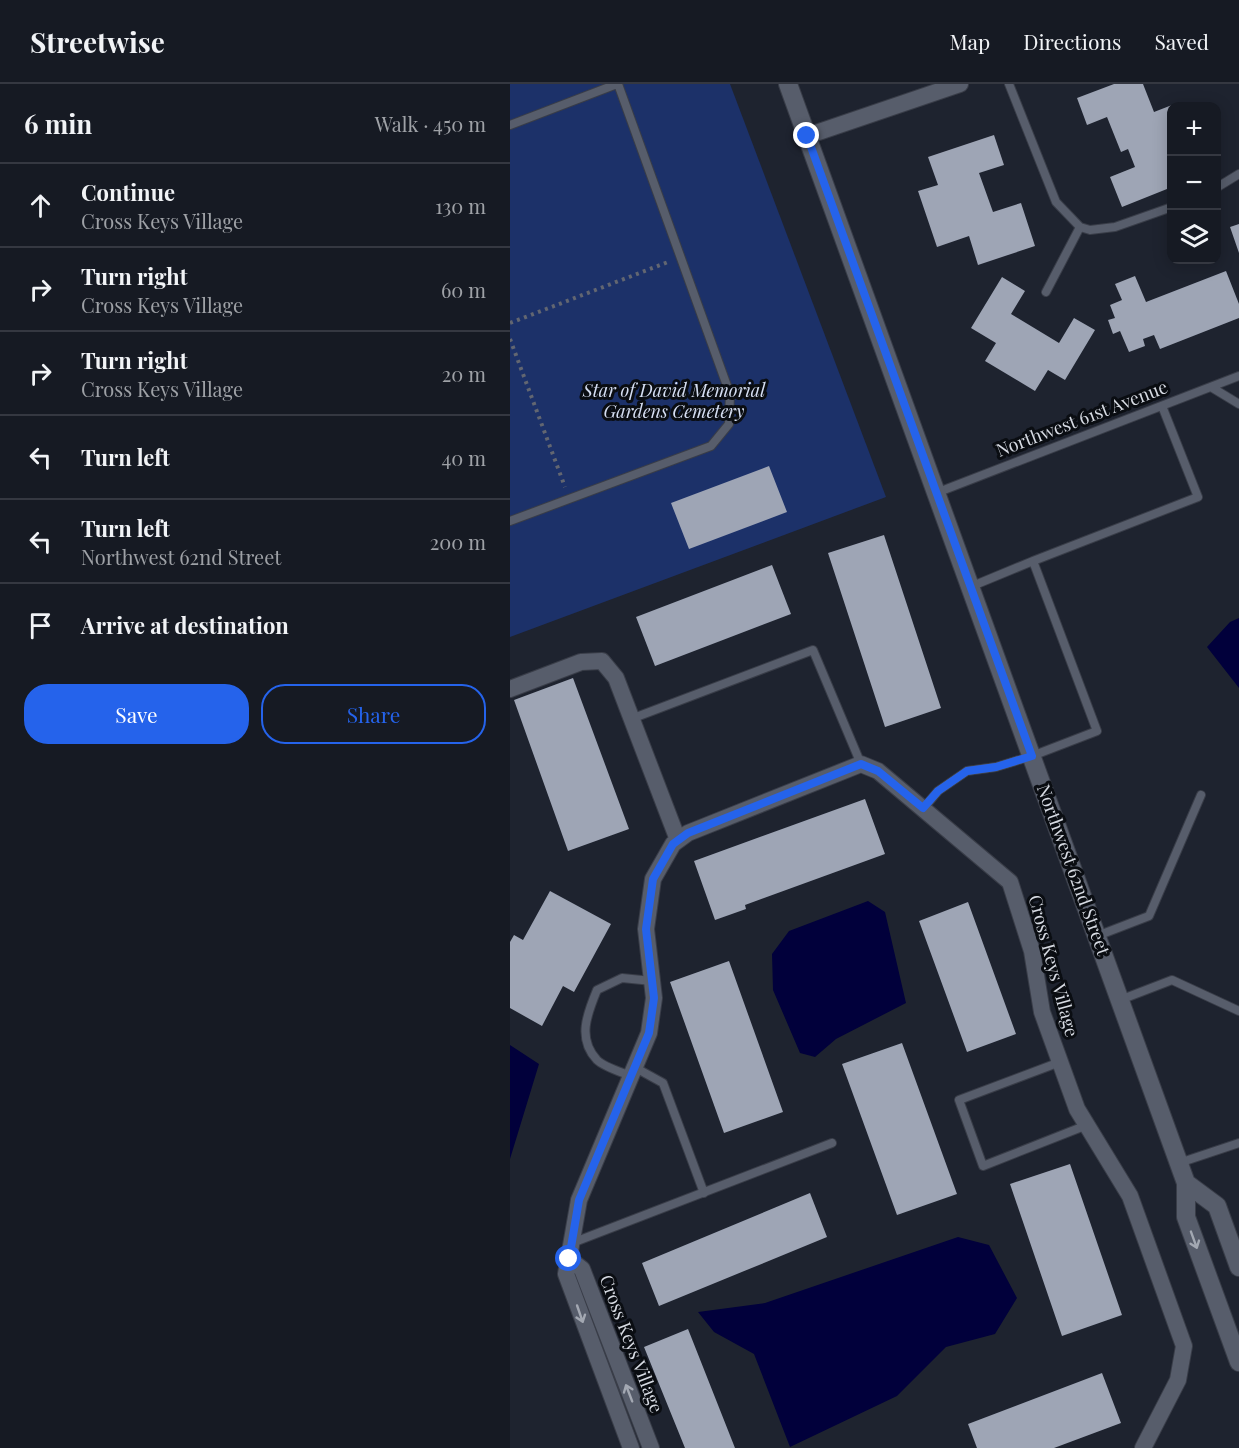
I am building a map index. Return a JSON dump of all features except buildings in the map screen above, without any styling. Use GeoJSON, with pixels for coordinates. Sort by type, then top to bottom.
{"type":"FeatureCollection","features":[{"type":"Feature","properties":{"kind":"street","name":"Northwest 62nd Street"},"geometry":{"type":"LineString","coordinates":[[788,84],[1179,1163],[1186,1183],[1186,1217],[1239,1362]]}},
{"type":"Feature","properties":{"kind":"street"},"geometry":{"type":"LineString","coordinates":[[807,136],[960,84]]}},
{"type":"Feature","properties":{"kind":"street"},"geometry":{"type":"LineString","coordinates":[[510,689],[581,662],[602,661],[616,678],[678,840]]}},
{"type":"Feature","properties":{"kind":"street","name":"Cross Keys Village"},"geometry":{"type":"LineString","coordinates":[[631,1448],[566,1274],[579,1200],[649,1033],[654,998],[646,929],[653,879],[673,844],[688,833],[861,764],[878,771],[1010,882],[1032,951],[1042,1012],[1077,1109],[1130,1196],[1184,1346],[1178,1380],[1143,1448]]}},
{"type":"Feature","properties":{"kind":"street"},"geometry":{"type":"LineString","coordinates":[[1186,1183],[1216,1206],[1239,1267]]}},
{"type":"Feature","properties":{"kind":"street","name":"Cross Keys Village"},"geometry":{"type":"LineString","coordinates":[[570,1251],[582,1269],[651,1448]]}},
{"type":"Feature","properties":{"kind":"lane"},"geometry":{"type":"LineString","coordinates":[[510,125],[617,84],[730,394],[729,424],[711,446],[510,520]]}},
{"type":"Feature","properties":{"kind":"lane"},"geometry":{"type":"LineString","coordinates":[[1009,84],[1056,202],[1080,226],[1090,230],[1115,227],[1167,209]]}},
{"type":"Feature","properties":{"kind":"lane"},"geometry":{"type":"LineString","coordinates":[[1221,185],[1239,174]]}},
{"type":"Feature","properties":{"kind":"lane"},"geometry":{"type":"LineString","coordinates":[[1046,292],[1080,226]]}},
{"type":"Feature","properties":{"kind":"lane","name":"Northwest 61st Avenue"},"geometry":{"type":"LineString","coordinates":[[936,493],[1239,376]]}},
{"type":"Feature","properties":{"kind":"lane"},"geometry":{"type":"LineString","coordinates":[[1211,387],[1239,404]]}},
{"type":"Feature","properties":{"kind":"lane"},"geometry":{"type":"LineString","coordinates":[[970,587],[1198,497],[1161,406]]}},
{"type":"Feature","properties":{"kind":"lane"},"geometry":{"type":"LineString","coordinates":[[923,808],[938,791],[967,771],[996,767],[1032,756],[1097,731],[1033,561]]}},
{"type":"Feature","properties":{"kind":"lane"},"geometry":{"type":"LineString","coordinates":[[631,719],[813,650],[861,764]]}},
{"type":"Feature","properties":{"kind":"lane"},"geometry":{"type":"LineString","coordinates":[[1097,936],[1149,916],[1201,795]]}},
{"type":"Feature","properties":{"kind":"lane"},"geometry":{"type":"LineString","coordinates":[[652,981],[622,978],[597,990],[588,1012],[584,1037],[597,1061],[663,1083],[704,1193]]}},
{"type":"Feature","properties":{"kind":"lane"},"geometry":{"type":"LineString","coordinates":[[1120,1000],[1172,980],[1239,1011]]}},
{"type":"Feature","properties":{"kind":"lane"},"geometry":{"type":"LineString","coordinates":[[1060,1062],[959,1100],[983,1166],[1087,1125]]}},
{"type":"Feature","properties":{"kind":"lane"},"geometry":{"type":"LineString","coordinates":[[570,1251],[704,1193],[832,1143]]}},
{"type":"Feature","properties":{"kind":"lane"},"geometry":{"type":"LineString","coordinates":[[1179,1163],[1239,1143]]}},
{"type":"Feature","properties":{"kind":"path"},"geometry":{"type":"LineString","coordinates":[[510,323],[680,258]]}},
{"type":"Feature","properties":{"kind":"path"},"geometry":{"type":"LineString","coordinates":[[510,339],[569,499]]}},
{"type":"Feature","properties":{"kind":"green space","name":"Star of David Memorial Gardens Cemetery"},"geometry":{"type":"Polygon","coordinates":[[[510,84],[730,84],[886,497],[510,637],[510,84]]]}},
{"type":"Feature","properties":{"kind":"shaded area"},"geometry":{"type":"Polygon","coordinates":[[[1239,618],[1239,688],[1207,647],[1230,622],[1239,618]]]}},
{"type":"Feature","properties":{"kind":"shaded area"},"geometry":{"type":"Polygon","coordinates":[[[868,901],[885,912],[906,1003],[836,1039],[815,1057],[800,1053],[773,990],[772,954],[789,931],[868,901]]]}},
{"type":"Feature","properties":{"kind":"shaded area"},"geometry":{"type":"Polygon","coordinates":[[[510,1045],[539,1064],[510,1159],[510,1045]]]}},
{"type":"Feature","properties":{"kind":"shaded area"},"geometry":{"type":"Polygon","coordinates":[[[958,1237],[989,1245],[1017,1298],[995,1334],[946,1347],[897,1396],[790,1447],[754,1354],[714,1332],[698,1312],[765,1303],[958,1237]]]}},
{"type":"Feature","properties":{"kind":"route"},"geometry":{"type":"LineString","coordinates":[[569,1259],[579,1200],[649,1033],[654,998],[646,929],[653,879],[673,844],[688,833],[861,764],[878,771],[923,808],[938,791],[967,771],[996,767],[1032,756],[807,136]]}}]}
